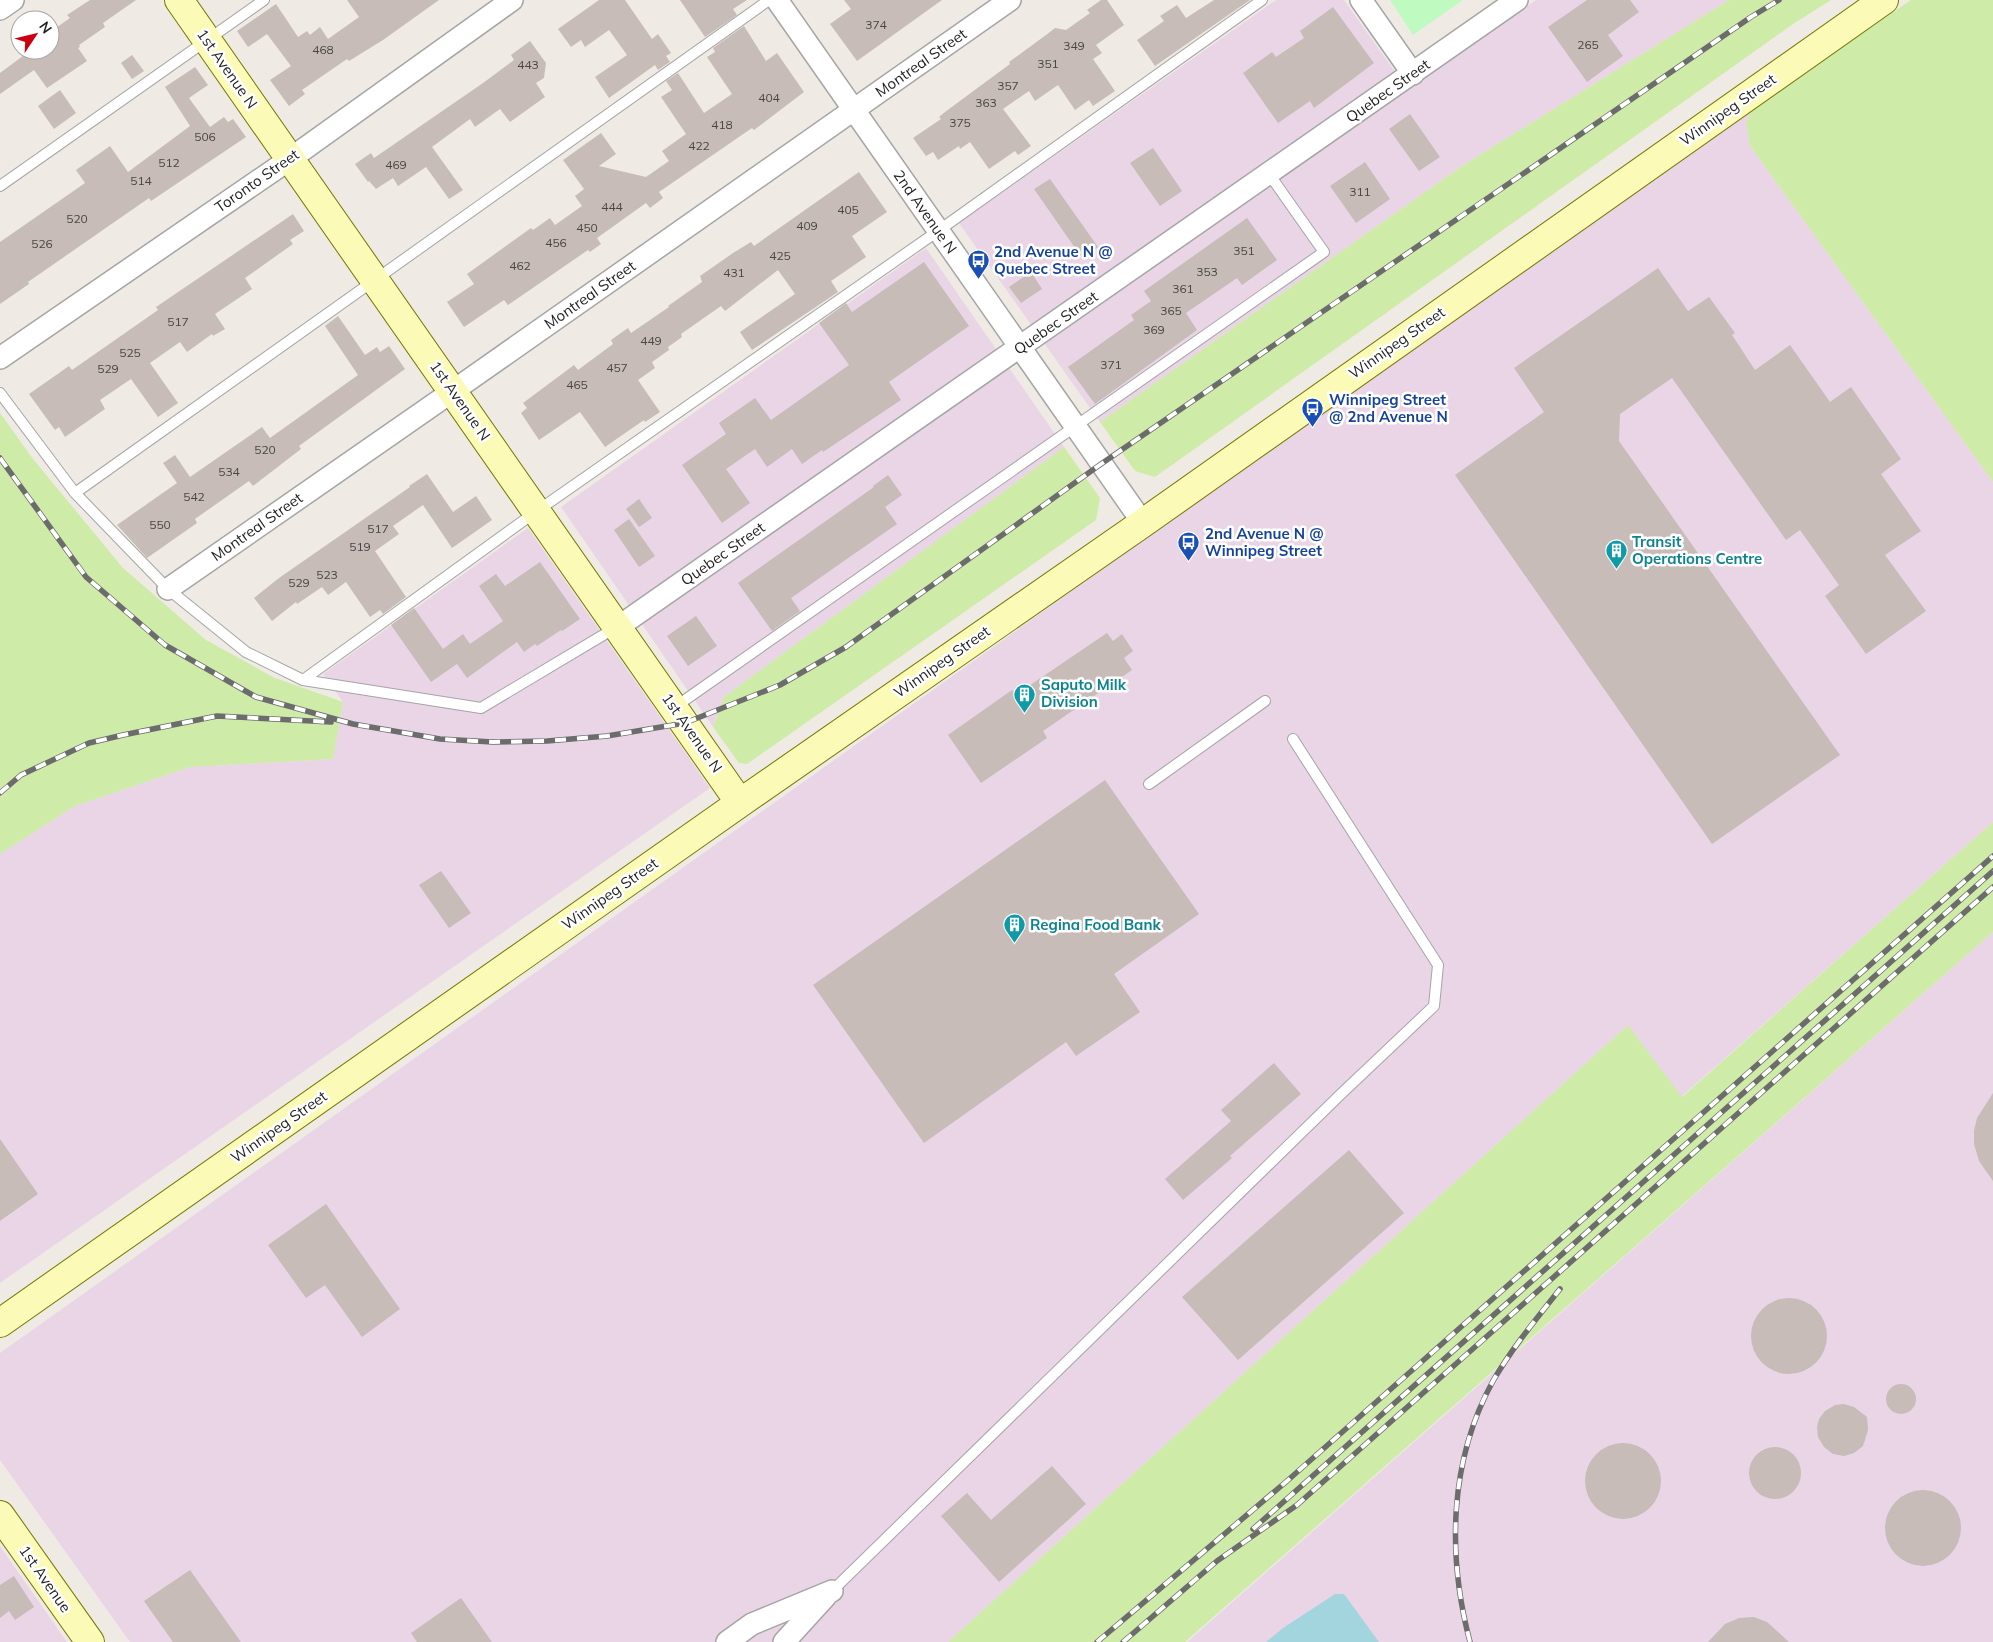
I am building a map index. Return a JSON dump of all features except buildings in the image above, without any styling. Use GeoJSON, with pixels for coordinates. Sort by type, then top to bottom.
{"type":"FeatureCollection","features":[{"type":"Feature","properties":{"kind":"main road","name":"1st Avenue N"},"geometry":{"type":"LineString","coordinates":[[179,0],[740,803]]}},
{"type":"Feature","properties":{"kind":"main road","name":"Winnipeg Street"},"geometry":{"type":"LineString","coordinates":[[0,1323],[1884,0]]}},
{"type":"Feature","properties":{"kind":"main road","name":"1st Avenue"},"geometry":{"type":"LineString","coordinates":[[0,1516],[90,1642]]}},
{"type":"Feature","properties":{"kind":"street"},"geometry":{"type":"LineString","coordinates":[[0,9],[13,0]]}},
{"type":"Feature","properties":{"kind":"street","name":"Toronto Street"},"geometry":{"type":"LineString","coordinates":[[0,358],[290,159],[512,0]]}},
{"type":"Feature","properties":{"kind":"street","name":"2nd Avenue N"},"geometry":{"type":"LineString","coordinates":[[777,0],[1143,522]]}},
{"type":"Feature","properties":{"kind":"street","name":"Montreal Street"},"geometry":{"type":"LineString","coordinates":[[168,589],[453,392],[1010,0]]}},
{"type":"Feature","properties":{"kind":"street"},"geometry":{"type":"LineString","coordinates":[[1361,0],[1413,74]]}},
{"type":"Feature","properties":{"kind":"street","name":"Quebec Street"},"geometry":{"type":"LineString","coordinates":[[618,627],[1517,0]]}},
{"type":"Feature","properties":{"kind":"street"},"geometry":{"type":"LineString","coordinates":[[727,1642],[752,1624],[832,1591]]}},
{"type":"Feature","properties":{"kind":"street"},"geometry":{"type":"LineString","coordinates":[[784,1642],[832,1591]]}},
{"type":"Feature","properties":{"kind":"lane"},"geometry":{"type":"LineString","coordinates":[[0,186],[264,0]]}},
{"type":"Feature","properties":{"kind":"lane"},"geometry":{"type":"LineString","coordinates":[[75,493],[769,0]]}},
{"type":"Feature","properties":{"kind":"lane"},"geometry":{"type":"LineString","coordinates":[[304,680],[537,511],[938,231],[1262,0]]}},
{"type":"Feature","properties":{"kind":"lane"},"geometry":{"type":"LineString","coordinates":[[674,708],[1324,252],[1269,174]]}},
{"type":"Feature","properties":{"kind":"lane"},"geometry":{"type":"LineString","coordinates":[[0,393],[75,493],[168,589],[246,652],[304,680],[481,708],[618,627]]}},
{"type":"Feature","properties":{"kind":"lane"},"geometry":{"type":"LineString","coordinates":[[1149,784],[1266,701]]}},
{"type":"Feature","properties":{"kind":"lane"},"geometry":{"type":"LineString","coordinates":[[832,1591],[1335,1100],[1434,1006],[1438,964],[1292,739]]}},
{"type":"Feature","properties":{"kind":"shaded area"},"geometry":{"type":"Polygon","coordinates":[[[1276,0],[1344,0],[1408,90],[1536,0],[1729,0],[1462,166],[1100,422],[959,223],[1276,0]]]}},
{"type":"Feature","properties":{"kind":"shaded area"},"geometry":{"type":"Polygon","coordinates":[[[1753,107],[1750,146],[1993,482],[1993,822],[1681,1097],[1628,1025],[948,1642],[130,1642],[0,1460],[0,1353],[1753,107]]]}},
{"type":"Feature","properties":{"kind":"shaded area"},"geometry":{"type":"Polygon","coordinates":[[[926,248],[1064,447],[724,697],[713,727],[561,507],[926,248]]]}},
{"type":"Feature","properties":{"kind":"shaded area"},"geometry":{"type":"Polygon","coordinates":[[[528,528],[710,788],[0,1283],[0,854],[75,806],[190,767],[333,759],[343,702],[323,674],[528,528]]]}},
{"type":"Feature","properties":{"kind":"shaded area"},"geometry":{"type":"Polygon","coordinates":[[[1993,932],[1993,1642],[1187,1642],[1993,932]]]}},
{"type":"Feature","properties":{"kind":"shaded area"},"geometry":{"type":"Polygon","coordinates":[[[0,1546],[67,1642],[0,1642],[0,1546]]]}},
{"type":"Feature","properties":{"kind":"green space"},"geometry":{"type":"Polygon","coordinates":[[[1390,0],[1463,0],[1413,35],[1390,0]]]}},
{"type":"Feature","properties":{"kind":"green space"},"geometry":{"type":"Polygon","coordinates":[[[1729,0],[1831,0],[1793,24],[1155,477],[1135,471],[1100,422],[1462,166],[1729,0]]]}},
{"type":"Feature","properties":{"kind":"green space"},"geometry":{"type":"Polygon","coordinates":[[[1911,0],[1993,0],[1993,482],[1750,146],[1746,123],[1753,107],[1911,0]]]}},
{"type":"Feature","properties":{"kind":"green space"},"geometry":{"type":"Polygon","coordinates":[[[0,413],[33,459],[123,568],[206,640],[275,678],[343,702],[333,759],[190,767],[75,806],[0,854],[0,413]]]}},
{"type":"Feature","properties":{"kind":"green space"},"geometry":{"type":"Polygon","coordinates":[[[1064,447],[1100,498],[1096,520],[747,764],[739,763],[713,727],[724,697],[1064,447]]]}},
{"type":"Feature","properties":{"kind":"green space"},"geometry":{"type":"Polygon","coordinates":[[[1993,822],[1993,932],[1185,1642],[948,1642],[1628,1025],[1682,1097],[1993,822]]]}},
{"type":"Feature","properties":{"kind":"water"},"geometry":{"type":"Polygon","coordinates":[[[1335,1594],[1344,1594],[1379,1642],[1266,1642],[1283,1628],[1335,1594]]]}},
{"type":"Feature","properties":{"kind":"railway"},"geometry":{"type":"LineString","coordinates":[[0,458],[86,577],[165,645],[256,697],[353,724],[440,739],[493,742],[547,741],[607,736],[685,723],[780,685],[846,647],[1101,464],[1751,17],[1779,0]]}},
{"type":"Feature","properties":{"kind":"railway"},"geometry":{"type":"LineString","coordinates":[[0,793],[21,775],[89,743],[123,735],[217,716],[331,722]]}},
{"type":"Feature","properties":{"kind":"railway"},"geometry":{"type":"LineString","coordinates":[[1097,1642],[1287,1481],[1993,856]]}},
{"type":"Feature","properties":{"kind":"railway"},"geometry":{"type":"LineString","coordinates":[[1253,1529],[1993,871]]}},
{"type":"Feature","properties":{"kind":"railway"},"geometry":{"type":"LineString","coordinates":[[1123,1642],[1217,1561],[1297,1505],[1993,887]]}},
{"type":"Feature","properties":{"kind":"railway"},"geometry":{"type":"LineString","coordinates":[[1470,1642],[1458,1576],[1456,1542],[1456,1509],[1460,1476],[1468,1443],[1478,1412],[1500,1369],[1516,1345],[1560,1289]]}},
{"type":"Feature","properties":{"kind":"place","name":"2nd Avenue N @ Quebec Street"},"geometry":{"type":"Point","coordinates":[978,280]}},
{"type":"Feature","properties":{"kind":"place","name":"Winnipeg Street @ 2nd Avenue N"},"geometry":{"type":"Point","coordinates":[1313,428]}},
{"type":"Feature","properties":{"kind":"place","name":"2nd Avenue N @ Winnipeg Street"},"geometry":{"type":"Point","coordinates":[1189,562]}},
{"type":"Feature","properties":{"kind":"place","name":"Transit Operations Centre"},"geometry":{"type":"Point","coordinates":[1616,570]}},
{"type":"Feature","properties":{"kind":"place","name":"Saputo Milk Division"},"geometry":{"type":"Point","coordinates":[1025,713]}},
{"type":"Feature","properties":{"kind":"place","name":"Regina Food Bank"},"geometry":{"type":"Point","coordinates":[1014,944]}}]}
